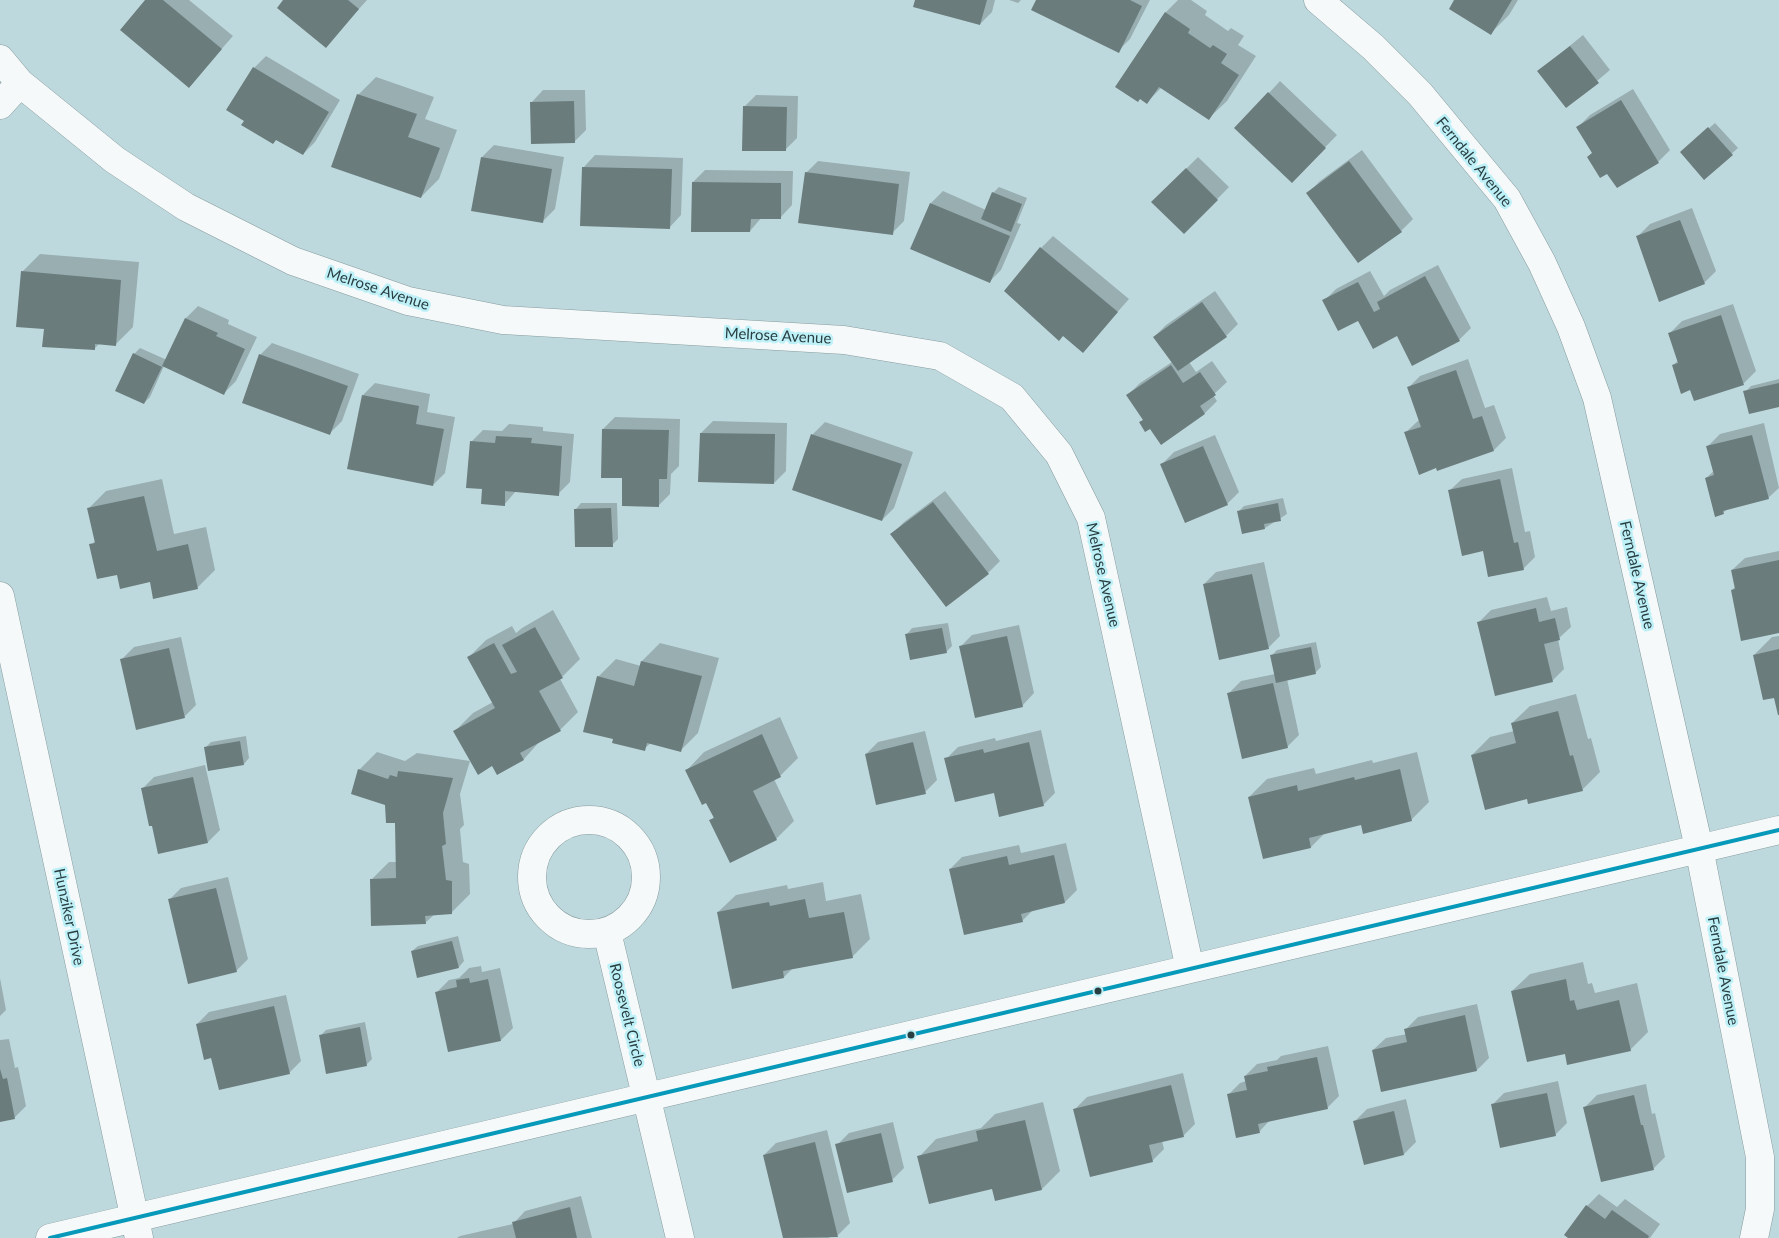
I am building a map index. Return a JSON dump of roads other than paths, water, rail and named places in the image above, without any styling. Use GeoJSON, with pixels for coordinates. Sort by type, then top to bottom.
{"type":"FeatureCollection","features":[{"type":"Feature","properties":{"kind":"street","name":"Ferndale Avenue"},"geometry":{"type":"LineString","coordinates":[[1320,1],[1373,48],[1420,94],[1507,200],[1546,271],[1571,327],[1597,398],[1699,848],[1760,1157],[1760,1209],[1754,1238]]}},
{"type":"Feature","properties":{"kind":"street","name":"Melrose Avenue"},"geometry":{"type":"LineString","coordinates":[[0,59],[20,83],[115,160],[186,207],[293,261],[408,301],[503,320],[844,340],[940,356],[1012,397],[1059,454],[1091,518],[1190,969]]}},
{"type":"Feature","properties":{"kind":"street"},"geometry":{"type":"LineString","coordinates":[[0,105],[20,83]]}},
{"type":"Feature","properties":{"kind":"street","name":"Hunziker Drive"},"geometry":{"type":"LineString","coordinates":[[0,596],[137,1228]]}},
{"type":"Feature","properties":{"kind":"street"},"geometry":{"type":"LineString","coordinates":[[596,820],[620,828],[638,847],[647,871],[643,897],[634,912],[629,919],[607,932],[581,935],[557,926],[539,907],[530,883],[534,857],[548,835],[570,822],[596,820]]}},
{"type":"Feature","properties":{"kind":"street"},"geometry":{"type":"LineString","coordinates":[[50,1238],[137,1228],[648,1097],[1779,830]]}},
{"type":"Feature","properties":{"kind":"street","name":"Roosevelt Circle"},"geometry":{"type":"LineString","coordinates":[[607,932],[648,1097],[680,1238]]}}]}
